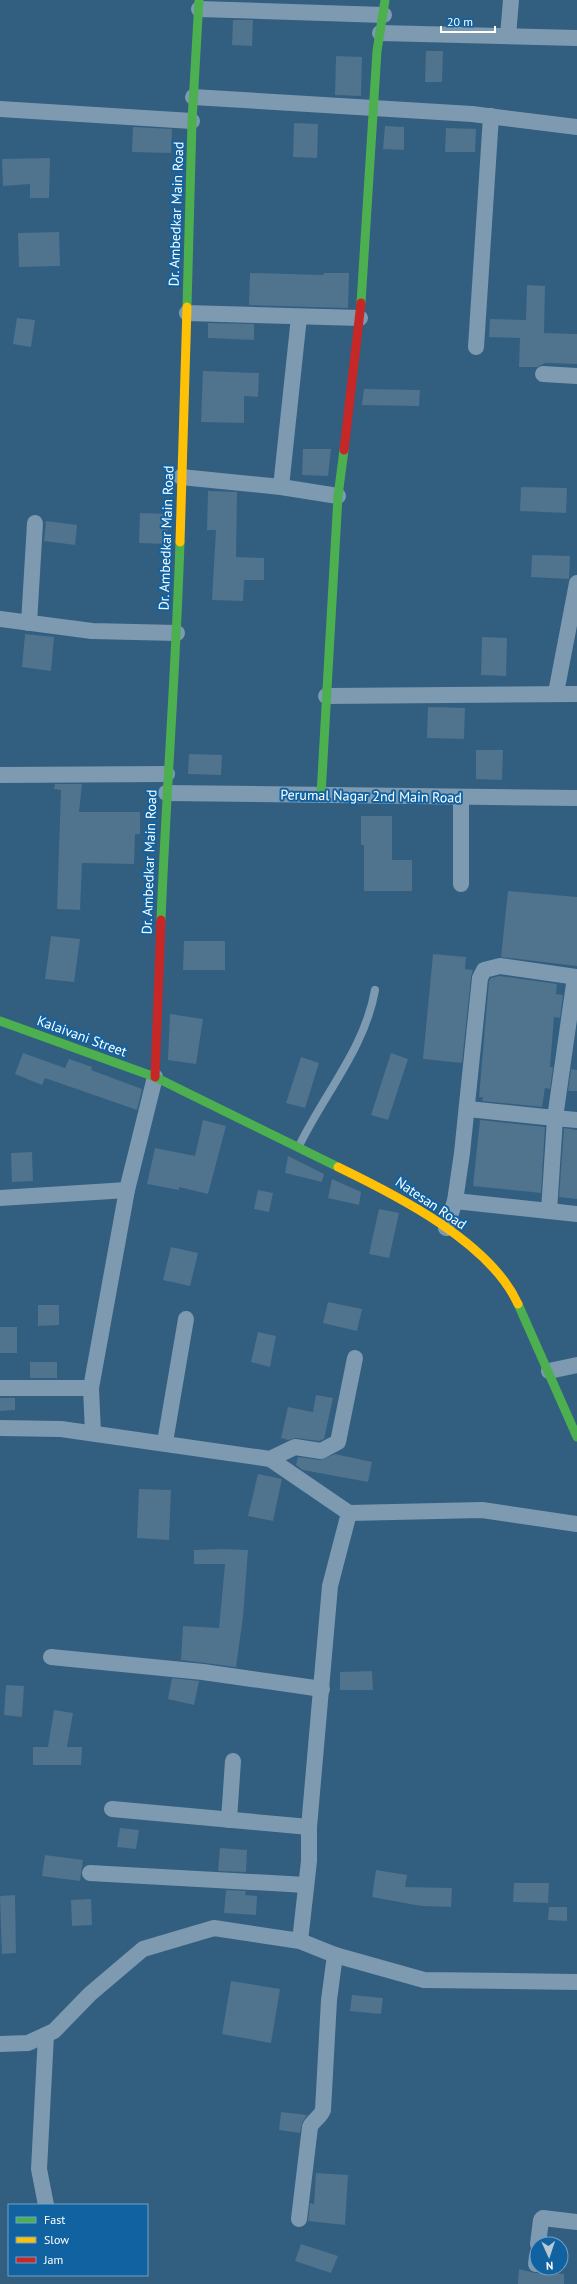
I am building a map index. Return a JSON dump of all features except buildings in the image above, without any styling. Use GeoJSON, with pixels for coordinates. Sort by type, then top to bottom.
{"type":"FeatureCollection","features":[{"type":"Feature","properties":{"kind":"street"},"geometry":{"type":"LineString","coordinates":[[508,36],[511,0]]}},
{"type":"Feature","properties":{"kind":"street"},"geometry":{"type":"LineString","coordinates":[[199,4],[384,7],[377,51],[360,318],[338,496],[326,696],[322,795]]}},
{"type":"Feature","properties":{"kind":"street","name":"Dr. Ambedkar Main Road"},"geometry":{"type":"LineString","coordinates":[[155,1077],[166,793],[177,633],[192,121],[199,4]]}},
{"type":"Feature","properties":{"kind":"street"},"geometry":{"type":"LineString","coordinates":[[380,33],[577,38]]}},
{"type":"Feature","properties":{"kind":"street"},"geometry":{"type":"LineString","coordinates":[[193,97],[491,116],[577,127]]}},
{"type":"Feature","properties":{"kind":"street"},"geometry":{"type":"LineString","coordinates":[[0,109],[192,121]]}},
{"type":"Feature","properties":{"kind":"street"},"geometry":{"type":"LineString","coordinates":[[476,347],[491,116]]}},
{"type":"Feature","properties":{"kind":"street"},"geometry":{"type":"LineString","coordinates":[[187,313],[360,318]]}},
{"type":"Feature","properties":{"kind":"street"},"geometry":{"type":"LineString","coordinates":[[281,487],[299,317]]}},
{"type":"Feature","properties":{"kind":"street"},"geometry":{"type":"LineString","coordinates":[[543,374],[577,376]]}},
{"type":"Feature","properties":{"kind":"street"},"geometry":{"type":"LineString","coordinates":[[181,477],[281,487],[338,496]]}},
{"type":"Feature","properties":{"kind":"street"},"geometry":{"type":"LineString","coordinates":[[29,623],[35,523]]}},
{"type":"Feature","properties":{"kind":"street"},"geometry":{"type":"LineString","coordinates":[[556,693],[577,583]]}},
{"type":"Feature","properties":{"kind":"street"},"geometry":{"type":"LineString","coordinates":[[0,619],[92,631],[177,633]]}},
{"type":"Feature","properties":{"kind":"street"},"geometry":{"type":"LineString","coordinates":[[326,696],[577,694]]}},
{"type":"Feature","properties":{"kind":"street"},"geometry":{"type":"LineString","coordinates":[[0,774],[167,774]]}},
{"type":"Feature","properties":{"kind":"street","name":"Perumal Nagar 2nd Main Road"},"geometry":{"type":"LineString","coordinates":[[166,793],[577,798]]}},
{"type":"Feature","properties":{"kind":"street"},"geometry":{"type":"LineString","coordinates":[[461,797],[461,884]]}},
{"type":"Feature","properties":{"kind":"street"},"geometry":{"type":"LineString","coordinates":[[446,1228],[456,1201],[468,1109],[480,978],[484,970],[500,966],[576,977],[555,1118],[549,1211]]}},
{"type":"Feature","properties":{"kind":"street","name":"Kalaivani Street"},"geometry":{"type":"LineString","coordinates":[[0,1021],[155,1077]]}},
{"type":"Feature","properties":{"kind":"street"},"geometry":{"type":"LineString","coordinates":[[93,1433],[91,1388],[127,1190],[155,1077]]}},
{"type":"Feature","properties":{"kind":"street","name":"Natesan Road"},"geometry":{"type":"LineString","coordinates":[[155,1077],[402,1198],[446,1228],[496,1270],[513,1293],[549,1371],[577,1437]]}},
{"type":"Feature","properties":{"kind":"street"},"geometry":{"type":"LineString","coordinates":[[468,1109],[577,1120]]}},
{"type":"Feature","properties":{"kind":"street"},"geometry":{"type":"LineString","coordinates":[[0,1198],[127,1190]]}},
{"type":"Feature","properties":{"kind":"street"},"geometry":{"type":"LineString","coordinates":[[456,1201],[577,1214]]}},
{"type":"Feature","properties":{"kind":"street"},"geometry":{"type":"LineString","coordinates":[[165,1442],[186,1319]]}},
{"type":"Feature","properties":{"kind":"street"},"geometry":{"type":"LineString","coordinates":[[270,1459],[295,1447],[321,1452],[338,1442],[355,1358]]}},
{"type":"Feature","properties":{"kind":"street"},"geometry":{"type":"LineString","coordinates":[[549,1371],[577,1365]]}},
{"type":"Feature","properties":{"kind":"street"},"geometry":{"type":"LineString","coordinates":[[0,1388],[91,1388]]}},
{"type":"Feature","properties":{"kind":"street"},"geometry":{"type":"LineString","coordinates":[[0,1428],[61,1429],[165,1442],[270,1459],[350,1513],[482,1510],[577,1524]]}},
{"type":"Feature","properties":{"kind":"street"},"geometry":{"type":"LineString","coordinates":[[300,1941],[330,1586],[350,1513]]}},
{"type":"Feature","properties":{"kind":"street"},"geometry":{"type":"LineString","coordinates":[[51,1657],[203,1672],[322,1689]]}},
{"type":"Feature","properties":{"kind":"street"},"geometry":{"type":"LineString","coordinates":[[229,1820],[233,1761]]}},
{"type":"Feature","properties":{"kind":"street"},"geometry":{"type":"LineString","coordinates":[[112,1809],[309,1827]]}},
{"type":"Feature","properties":{"kind":"street"},"geometry":{"type":"LineString","coordinates":[[90,1873],[306,1884]]}},
{"type":"Feature","properties":{"kind":"street"},"geometry":{"type":"LineString","coordinates":[[0,2044],[28,2042],[54,2031],[90,1994],[143,1949],[214,1928],[300,1941],[335,1955],[424,1980],[577,1982]]}},
{"type":"Feature","properties":{"kind":"street"},"geometry":{"type":"LineString","coordinates":[[299,2219],[310,2128],[312,2122],[321,2116],[323,2110],[329,2000],[335,1955]]}},
{"type":"Feature","properties":{"kind":"street"},"geometry":{"type":"LineString","coordinates":[[46,2035],[39,2169],[46,2204]]}},
{"type":"Feature","properties":{"kind":"street"},"geometry":{"type":"LineString","coordinates":[[539,2236],[541,2220],[543,2218],[577,2222]]}},
{"type":"Feature","properties":{"kind":"lane"},"geometry":{"type":"LineString","coordinates":[[299,1147],[311,1122],[340,1073],[365,1026],[375,990]]}},
{"type":"Feature","properties":{"kind":"traffic: fast"},"geometry":{"type":"LineString","coordinates":[[187,307],[192,121],[199,0]]}},
{"type":"Feature","properties":{"kind":"traffic: fast"},"geometry":{"type":"LineString","coordinates":[[361,303],[377,51],[385,0]]}},
{"type":"Feature","properties":{"kind":"traffic: fast"},"geometry":{"type":"LineString","coordinates":[[321,795],[338,496],[344,450]]}},
{"type":"Feature","properties":{"kind":"traffic: fast"},"geometry":{"type":"LineString","coordinates":[[161,920],[180,542]]}},
{"type":"Feature","properties":{"kind":"traffic: fast"},"geometry":{"type":"LineString","coordinates":[[0,1021],[155,1077],[338,1167]]}},
{"type":"Feature","properties":{"kind":"traffic: fast"},"geometry":{"type":"LineString","coordinates":[[518,1304],[577,1437]]}},
{"type":"Feature","properties":{"kind":"traffic: slow"},"geometry":{"type":"LineString","coordinates":[[180,542],[187,307]]}},
{"type":"Feature","properties":{"kind":"traffic: slow"},"geometry":{"type":"LineString","coordinates":[[338,1167],[413,1206],[464,1241],[486,1260],[505,1281],[518,1304]]}},
{"type":"Feature","properties":{"kind":"traffic: jam"},"geometry":{"type":"LineString","coordinates":[[344,450],[361,303]]}},
{"type":"Feature","properties":{"kind":"traffic: jam"},"geometry":{"type":"LineString","coordinates":[[155,1077],[161,920]]}}]}
